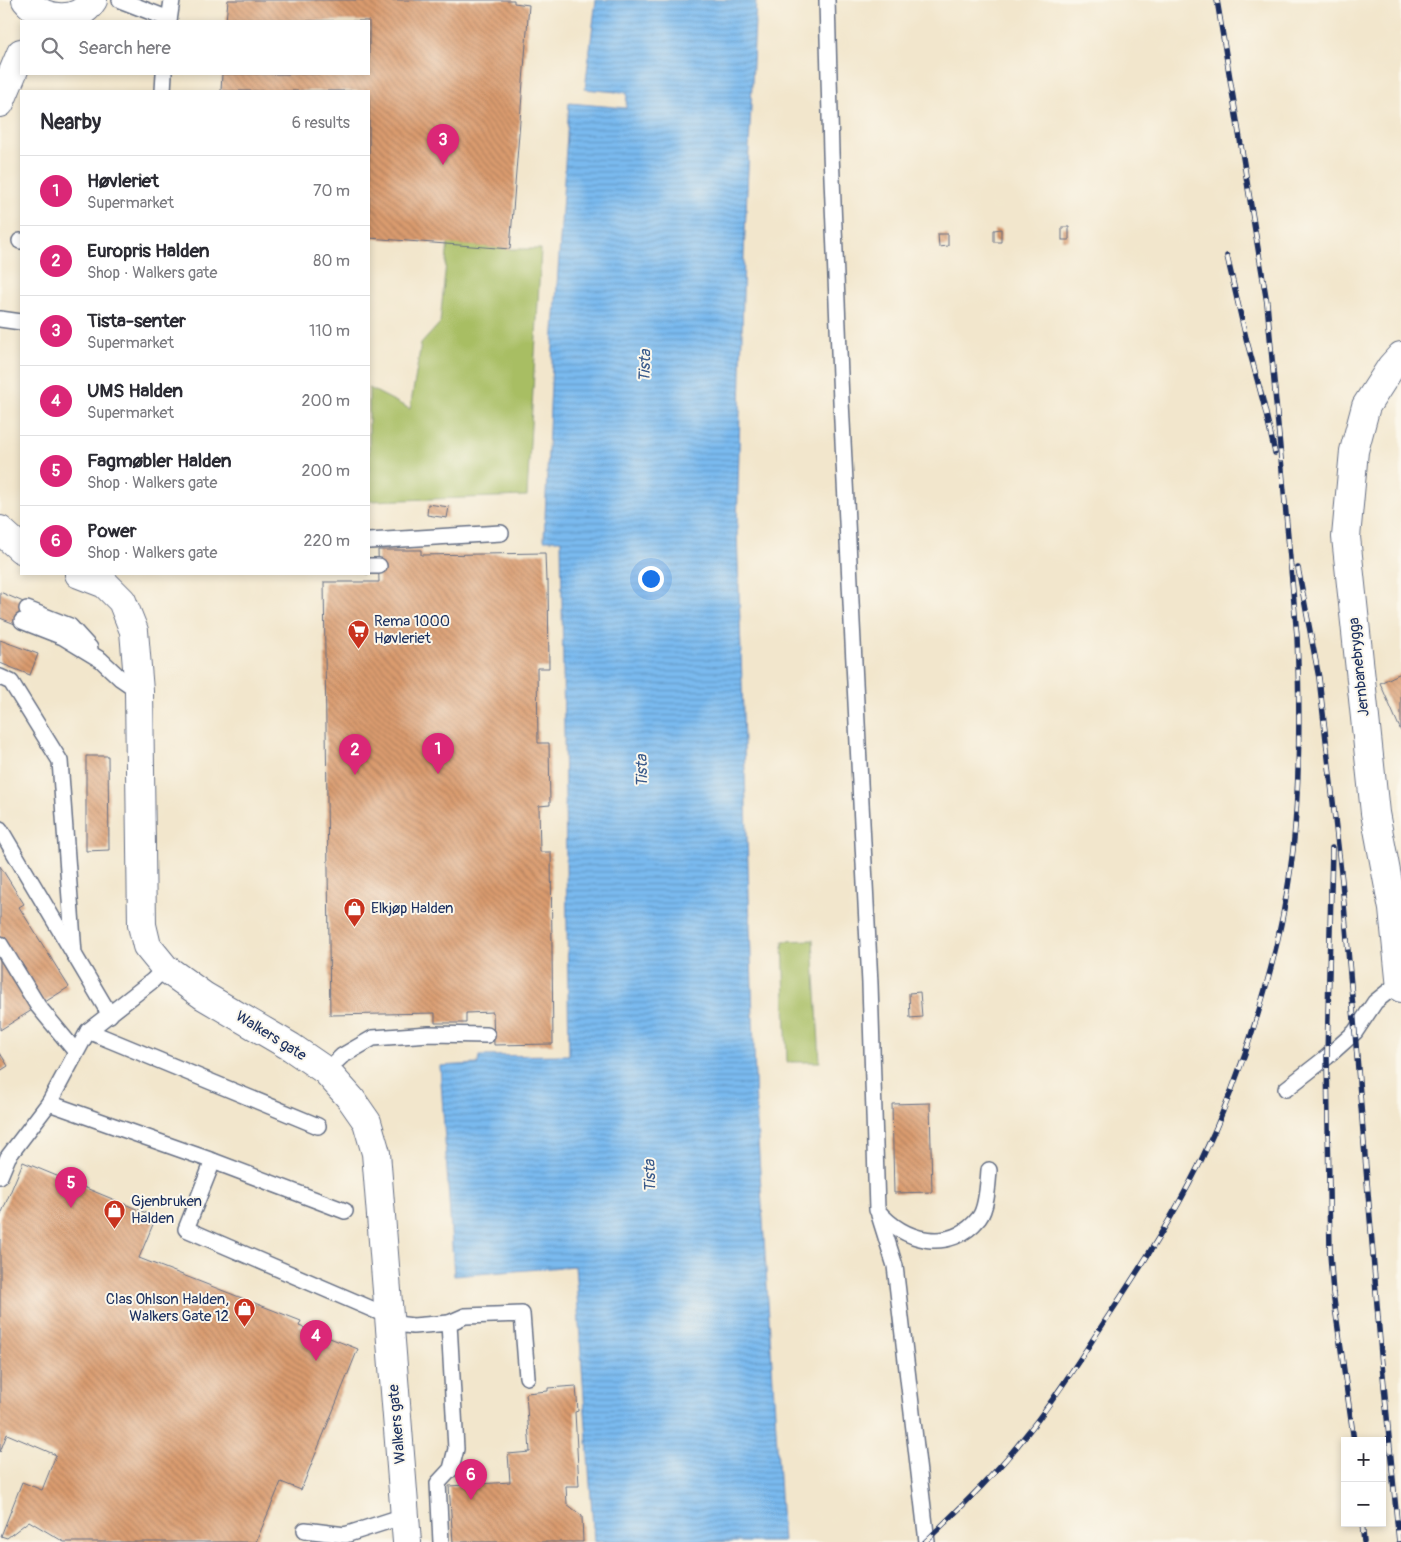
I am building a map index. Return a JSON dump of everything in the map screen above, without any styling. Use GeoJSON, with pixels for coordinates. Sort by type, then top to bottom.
{"type":"FeatureCollection","features":[{"type":"Feature","properties":{"kind":"street"},"geometry":{"type":"LineString","coordinates":[[33,11],[51,17],[66,18],[79,13],[93,0]]}},
{"type":"Feature","properties":{"kind":"street"},"geometry":{"type":"LineString","coordinates":[[0,103],[20,55]]}},
{"type":"Feature","properties":{"kind":"street","name":"Jernbanebrygga"},"geometry":{"type":"LineString","coordinates":[[1401,356],[1391,366],[1366,406],[1354,451],[1346,537],[1376,813],[1397,912],[1401,988]]}},
{"type":"Feature","properties":{"kind":"street"},"geometry":{"type":"LineString","coordinates":[[0,530],[20,549]]}},
{"type":"Feature","properties":{"kind":"street"},"geometry":{"type":"LineString","coordinates":[[0,548],[20,550]]}},
{"type":"Feature","properties":{"kind":"street","name":"Walkers gate"},"geometry":{"type":"LineString","coordinates":[[86,575],[112,579],[134,631],[139,691],[142,925],[147,946],[165,968],[204,996],[291,1047],[326,1071],[352,1099],[367,1122],[376,1153],[406,1529]]}},
{"type":"Feature","properties":{"kind":"lane"},"geometry":{"type":"LineString","coordinates":[[120,0],[169,20],[172,0]]}},
{"type":"Feature","properties":{"kind":"lane"},"geometry":{"type":"LineString","coordinates":[[827,0],[841,401],[870,984],[877,1210],[895,1266],[927,1542]]}},
{"type":"Feature","properties":{"kind":"lane"},"geometry":{"type":"LineString","coordinates":[[163,90],[164,75]]}},
{"type":"Feature","properties":{"kind":"lane"},"geometry":{"type":"LineString","coordinates":[[0,319],[20,322]]}},
{"type":"Feature","properties":{"kind":"lane"},"geometry":{"type":"LineString","coordinates":[[370,541],[501,533]]}},
{"type":"Feature","properties":{"kind":"lane"},"geometry":{"type":"LineString","coordinates":[[24,615],[101,660],[120,678],[139,691]]}},
{"type":"Feature","properties":{"kind":"lane"},"geometry":{"type":"LineString","coordinates":[[0,677],[11,682],[60,761],[74,954]]}},
{"type":"Feature","properties":{"kind":"lane"},"geometry":{"type":"LineString","coordinates":[[0,829],[110,1015]]}},
{"type":"Feature","properties":{"kind":"lane"},"geometry":{"type":"LineString","coordinates":[[0,944],[38,1006],[76,1052]]}},
{"type":"Feature","properties":{"kind":"lane"},"geometry":{"type":"LineString","coordinates":[[0,1176],[8,1157],[49,1103],[88,1031],[152,981],[165,968]]}},
{"type":"Feature","properties":{"kind":"lane"},"geometry":{"type":"LineString","coordinates":[[1286,1088],[1356,1032],[1375,1002],[1400,982]]}},
{"type":"Feature","properties":{"kind":"lane"},"geometry":{"type":"LineString","coordinates":[[88,1031],[318,1126]]}},
{"type":"Feature","properties":{"kind":"lane"},"geometry":{"type":"LineString","coordinates":[[326,1071],[342,1056],[373,1038],[429,1034],[487,1035]]}},
{"type":"Feature","properties":{"kind":"lane"},"geometry":{"type":"LineString","coordinates":[[49,1103],[345,1210]]}},
{"type":"Feature","properties":{"kind":"lane"},"geometry":{"type":"LineString","coordinates":[[213,1161],[186,1228],[388,1320],[413,1326],[449,1323],[465,1316],[522,1314],[527,1377]]}},
{"type":"Feature","properties":{"kind":"lane"},"geometry":{"type":"LineString","coordinates":[[877,1210],[887,1222],[899,1231],[916,1238],[942,1241],[963,1232],[980,1217],[987,1195],[989,1170]]}},
{"type":"Feature","properties":{"kind":"lane"},"geometry":{"type":"LineString","coordinates":[[441,1542],[438,1483],[451,1470],[456,1449],[449,1323]]}},
{"type":"Feature","properties":{"kind":"lane"},"geometry":{"type":"LineString","coordinates":[[305,1530],[345,1535],[406,1529]]}},
{"type":"Feature","properties":{"kind":"green space"},"geometry":{"type":"Polygon","coordinates":[[[448,243],[512,249],[541,249],[527,496],[370,501],[370,389],[410,409],[421,344],[440,323],[448,243]]]}},
{"type":"Feature","properties":{"kind":"green space"},"geometry":{"type":"Polygon","coordinates":[[[813,940],[820,1062],[787,1062],[783,941],[813,940]]]}},
{"type":"Feature","properties":{"kind":"water","name":"Tista"},"geometry":{"type":"Polygon","coordinates":[[[596,0],[756,0],[744,255],[737,530],[756,1108],[783,1542],[594,1542],[575,1266],[454,1276],[440,1066],[478,1064],[479,1056],[569,1055],[561,540],[544,540],[552,362],[569,103],[626,108],[627,93],[585,89],[596,0]]]}},
{"type":"Feature","properties":{"kind":"building"},"geometry":{"type":"Polygon","coordinates":[[[228,0],[514,0],[514,3],[529,5],[510,249],[370,238],[370,90],[221,90],[222,75],[370,75],[370,20],[226,20],[228,0]]]}},
{"type":"Feature","properties":{"kind":"building"},"geometry":{"type":"Polygon","coordinates":[[[1062,227],[1069,227],[1069,240],[1062,240],[1062,227]]]}},
{"type":"Feature","properties":{"kind":"building"},"geometry":{"type":"Polygon","coordinates":[[[1001,229],[1001,242],[994,242],[994,230],[1001,229]]]}},
{"type":"Feature","properties":{"kind":"building"},"geometry":{"type":"Polygon","coordinates":[[[938,234],[948,234],[948,246],[939,247],[938,234]]]}},
{"type":"Feature","properties":{"kind":"building"},"geometry":{"type":"Polygon","coordinates":[[[428,504],[449,507],[447,518],[427,515],[428,504]]]}},
{"type":"Feature","properties":{"kind":"building"},"geometry":{"type":"Polygon","coordinates":[[[378,550],[421,550],[421,555],[545,553],[546,581],[548,581],[549,668],[537,668],[538,743],[549,743],[550,805],[539,806],[540,852],[551,852],[553,1044],[494,1045],[493,1012],[466,1013],[466,1023],[435,1023],[435,1013],[330,1015],[324,582],[379,582],[378,550]]]}},
{"type":"Feature","properties":{"kind":"building"},"geometry":{"type":"Polygon","coordinates":[[[0,592],[28,604],[20,626],[0,618],[0,592]]]}},
{"type":"Feature","properties":{"kind":"building"},"geometry":{"type":"Polygon","coordinates":[[[0,640],[38,654],[30,675],[0,663],[0,640]]]}},
{"type":"Feature","properties":{"kind":"building"},"geometry":{"type":"Polygon","coordinates":[[[1401,673],[1401,731],[1380,683],[1401,673]]]}},
{"type":"Feature","properties":{"kind":"building"},"geometry":{"type":"Polygon","coordinates":[[[86,756],[108,756],[109,850],[86,851],[86,756]]]}},
{"type":"Feature","properties":{"kind":"building"},"geometry":{"type":"Polygon","coordinates":[[[0,866],[24,904],[19,907],[69,987],[0,1030],[0,866]]]}},
{"type":"Feature","properties":{"kind":"building"},"geometry":{"type":"Polygon","coordinates":[[[920,992],[922,1017],[910,1018],[909,993],[920,992]]]}},
{"type":"Feature","properties":{"kind":"building"},"geometry":{"type":"Polygon","coordinates":[[[0,1053],[8,1066],[0,1071],[0,1053]]]}},
{"type":"Feature","properties":{"kind":"building"},"geometry":{"type":"Polygon","coordinates":[[[930,1103],[932,1192],[894,1193],[892,1104],[930,1103]]]}},
{"type":"Feature","properties":{"kind":"building"},"geometry":{"type":"Polygon","coordinates":[[[23,1162],[156,1217],[139,1258],[301,1321],[299,1326],[358,1349],[301,1490],[281,1482],[256,1542],[64,1542],[29,1521],[7,1538],[1,1536],[22,1482],[42,1490],[56,1455],[7,1434],[0,1452],[0,1217],[23,1162]]]}},
{"type":"Feature","properties":{"kind":"building"},"geometry":{"type":"Polygon","coordinates":[[[576,1386],[578,1411],[575,1412],[579,1486],[566,1486],[567,1504],[582,1516],[583,1542],[453,1542],[449,1486],[510,1482],[508,1454],[530,1452],[526,1393],[548,1391],[548,1388],[576,1386]]]}},
{"type":"Feature","properties":{"kind":"railway"},"geometry":{"type":"LineString","coordinates":[[925,1542],[990,1477],[1037,1421],[1132,1281],[1178,1205],[1216,1128],[1246,1051],[1259,1011],[1280,930],[1293,850],[1295,823],[1299,716],[1297,636],[1267,303],[1217,0]]}},
{"type":"Feature","properties":{"kind":"railway"},"geometry":{"type":"LineString","coordinates":[[1227,256],[1275,453]]}},
{"type":"Feature","properties":{"kind":"railway"},"geometry":{"type":"LineString","coordinates":[[1298,568],[1319,678],[1342,881],[1381,1354],[1399,1542]]}},
{"type":"Feature","properties":{"kind":"railway"},"geometry":{"type":"LineString","coordinates":[[1332,848],[1327,1057],[1330,1254],[1333,1293],[1353,1437]]}},
{"type":"Feature","properties":{"kind":"railway"},"geometry":{"type":"LineString","coordinates":[[1362,1527],[1364,1542]]}},
{"type":"Feature","properties":{"kind":"place","name":"Tista-senter"},"geometry":{"type":"Point","coordinates":[443,165]}},
{"type":"Feature","properties":{"kind":"place","name":"Rema 1000 Høvleriet"},"geometry":{"type":"Point","coordinates":[358,649]}},
{"type":"Feature","properties":{"kind":"place","name":"Høvleriet"},"geometry":{"type":"Point","coordinates":[438,774]}},
{"type":"Feature","properties":{"kind":"place","name":"Europris Halden"},"geometry":{"type":"Point","coordinates":[355,775]}},
{"type":"Feature","properties":{"kind":"place","name":"Elkjøp Halden"},"geometry":{"type":"Point","coordinates":[355,927]}},
{"type":"Feature","properties":{"kind":"place","name":"Fagmøbler Halden"},"geometry":{"type":"Point","coordinates":[71,1208]}},
{"type":"Feature","properties":{"kind":"place","name":"Gjenbruken Halden"},"geometry":{"type":"Point","coordinates":[115,1229]}},
{"type":"Feature","properties":{"kind":"place","name":"Clas Ohlson Halden, Walkers Gate 12"},"geometry":{"type":"Point","coordinates":[245,1327]}},
{"type":"Feature","properties":{"kind":"place","name":"UMS Halden"},"geometry":{"type":"Point","coordinates":[316,1361]}},
{"type":"Feature","properties":{"kind":"place","name":"Power"},"geometry":{"type":"Point","coordinates":[471,1500]}}]}
